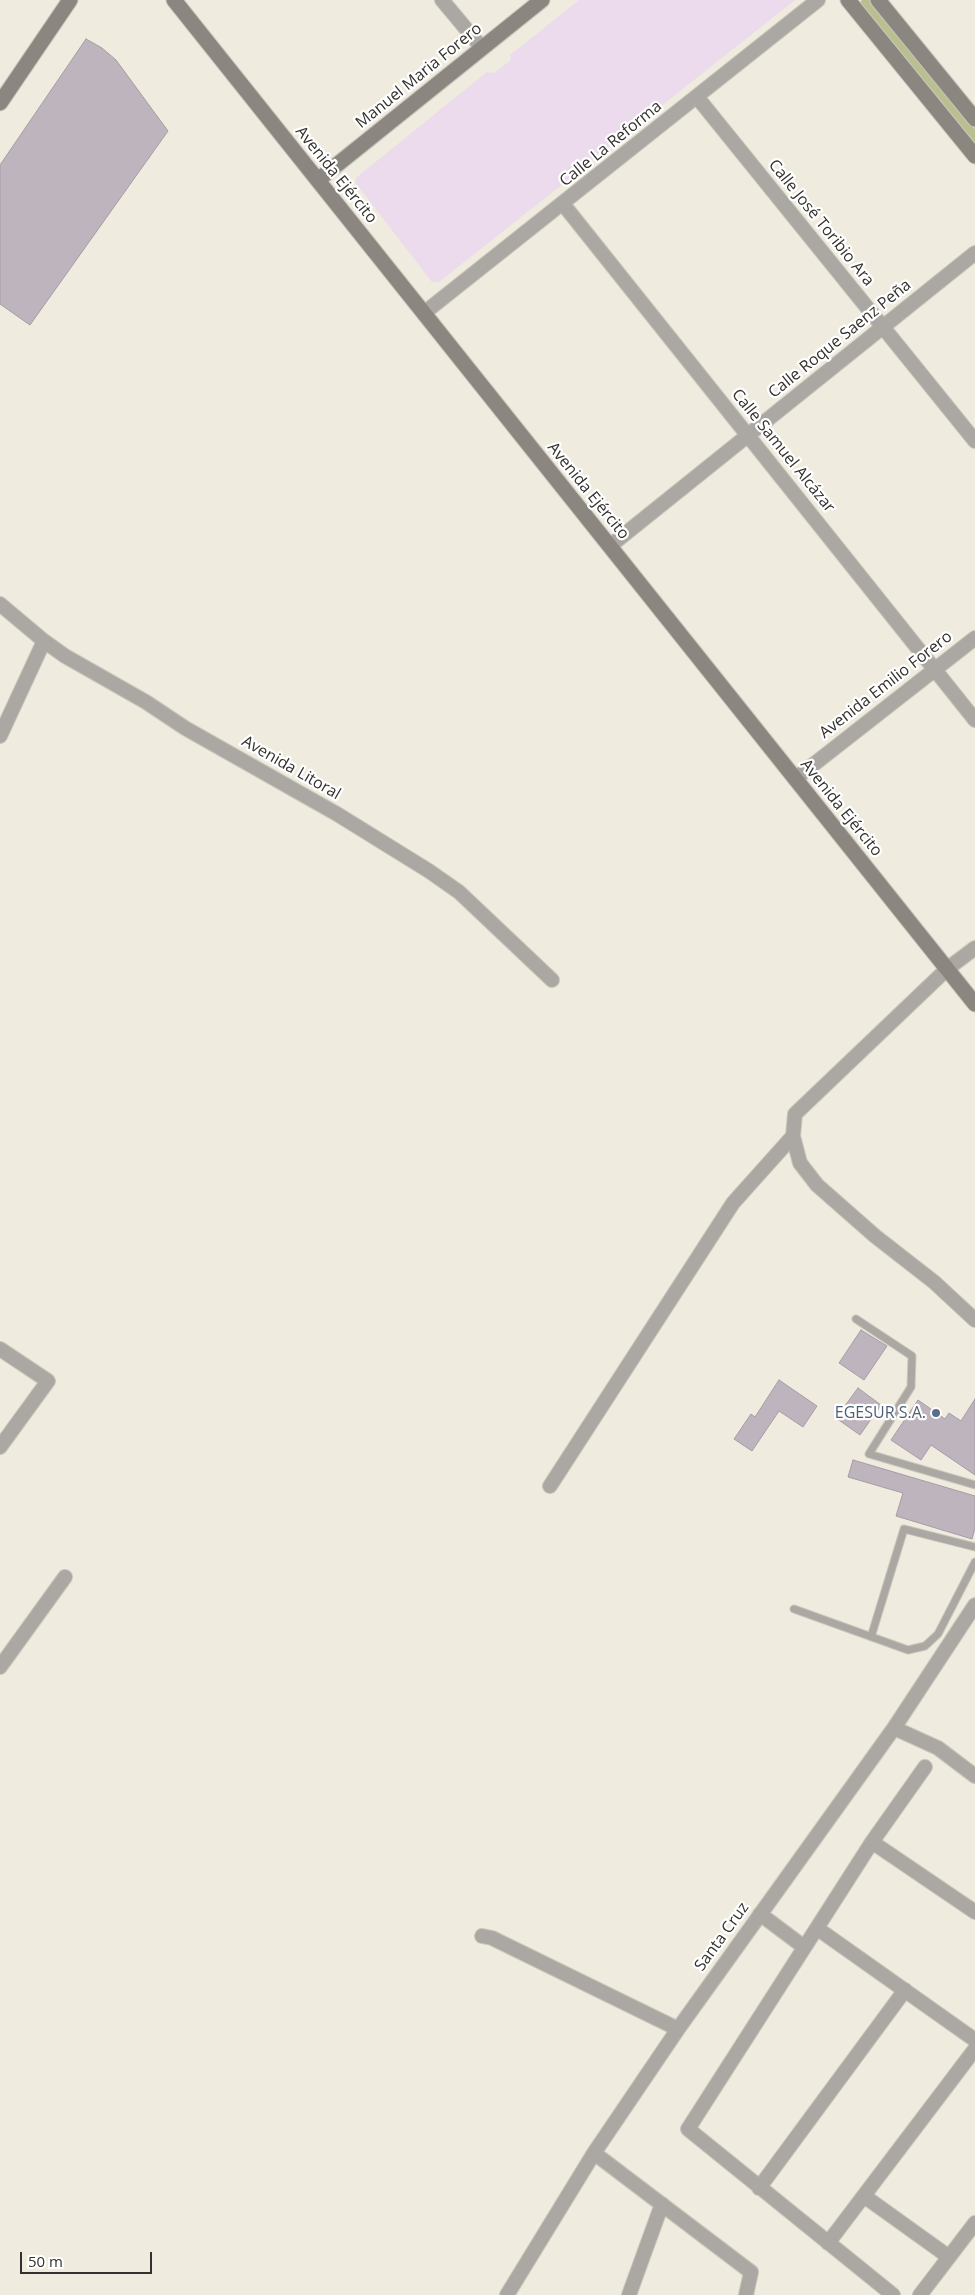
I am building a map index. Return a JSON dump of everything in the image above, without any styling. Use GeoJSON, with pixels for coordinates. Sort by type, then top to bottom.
{"type":"FeatureCollection","features":[{"type":"Feature","properties":{"kind":"main road"},"geometry":{"type":"LineString","coordinates":[[0,103],[70,0]]}},
{"type":"Feature","properties":{"kind":"main road","name":"Avenida Ejército"},"geometry":{"type":"LineString","coordinates":[[174,0],[975,1004]]}},
{"type":"Feature","properties":{"kind":"main road","name":"Manuel Maria Forero"},"geometry":{"type":"LineString","coordinates":[[318,180],[542,0]]}},
{"type":"Feature","properties":{"kind":"main road"},"geometry":{"type":"LineString","coordinates":[[848,0],[975,156]]}},
{"type":"Feature","properties":{"kind":"main road"},"geometry":{"type":"LineString","coordinates":[[878,0],[975,119]]}},
{"type":"Feature","properties":{"kind":"street"},"geometry":{"type":"LineString","coordinates":[[442,0],[482,48]]}},
{"type":"Feature","properties":{"kind":"street","name":"Calle La Reforma"},"geometry":{"type":"LineString","coordinates":[[424,313],[564,204],[818,0]]}},
{"type":"Feature","properties":{"kind":"street","name":"Calle José Toribio Ara"},"geometry":{"type":"LineString","coordinates":[[697,97],[975,441]]}},
{"type":"Feature","properties":{"kind":"street","name":"Calle Samuel Alcázar"},"geometry":{"type":"LineString","coordinates":[[564,204],[975,720]]}},
{"type":"Feature","properties":{"kind":"street","name":"Calle Roque Saenz Peña"},"geometry":{"type":"LineString","coordinates":[[610,546],[975,253]]}},
{"type":"Feature","properties":{"kind":"street","name":"Avenida Litoral"},"geometry":{"type":"LineString","coordinates":[[0,604],[44,641],[185,728],[283,783],[428,870],[459,892],[552,980]]}},
{"type":"Feature","properties":{"kind":"street","name":"Avenida Emilio Forero"},"geometry":{"type":"LineString","coordinates":[[795,779],[975,638]]}},
{"type":"Feature","properties":{"kind":"street"},"geometry":{"type":"LineString","coordinates":[[0,736],[44,641]]}},
{"type":"Feature","properties":{"kind":"street"},"geometry":{"type":"LineString","coordinates":[[975,948],[947,969],[795,1114],[793,1136],[800,1163],[817,1185],[875,1236],[934,1282],[975,1320]]}},
{"type":"Feature","properties":{"kind":"street"},"geometry":{"type":"LineString","coordinates":[[550,1486],[733,1203],[793,1136]]}},
{"type":"Feature","properties":{"kind":"street"},"geometry":{"type":"LineString","coordinates":[[0,1349],[48,1381],[0,1447]]}},
{"type":"Feature","properties":{"kind":"street"},"geometry":{"type":"LineString","coordinates":[[0,1667],[65,1577]]}},
{"type":"Feature","properties":{"kind":"street","name":"Santa Cruz"},"geometry":{"type":"LineString","coordinates":[[507,2295],[594,2153],[678,2029],[894,1728],[975,1605]]}},
{"type":"Feature","properties":{"kind":"street"},"geometry":{"type":"LineString","coordinates":[[894,1728],[938,1748],[975,1776]]}},
{"type":"Feature","properties":{"kind":"street"},"geometry":{"type":"LineString","coordinates":[[893,2295],[688,2129],[872,1842],[924,1767]]}},
{"type":"Feature","properties":{"kind":"street"},"geometry":{"type":"LineString","coordinates":[[872,1842],[975,1912]]}},
{"type":"Feature","properties":{"kind":"street"},"geometry":{"type":"LineString","coordinates":[[760,1914],[804,1947]]}},
{"type":"Feature","properties":{"kind":"street"},"geometry":{"type":"LineString","coordinates":[[818,1929],[975,2040]]}},
{"type":"Feature","properties":{"kind":"street"},"geometry":{"type":"LineString","coordinates":[[482,1936],[492,1938],[678,2029]]}},
{"type":"Feature","properties":{"kind":"street"},"geometry":{"type":"LineString","coordinates":[[759,2188],[905,1990]]}},
{"type":"Feature","properties":{"kind":"street"},"geometry":{"type":"LineString","coordinates":[[828,2244],[975,2049]]}},
{"type":"Feature","properties":{"kind":"street"},"geometry":{"type":"LineString","coordinates":[[594,2153],[751,2272],[746,2295]]}},
{"type":"Feature","properties":{"kind":"street"},"geometry":{"type":"LineString","coordinates":[[864,2196],[949,2258]]}},
{"type":"Feature","properties":{"kind":"street"},"geometry":{"type":"LineString","coordinates":[[629,2295],[662,2204]]}},
{"type":"Feature","properties":{"kind":"street"},"geometry":{"type":"LineString","coordinates":[[920,2295],[975,2223]]}},
{"type":"Feature","properties":{"kind":"lane"},"geometry":{"type":"LineString","coordinates":[[856,1319],[912,1356],[911,1387],[869,1454],[975,1485]]}},
{"type":"Feature","properties":{"kind":"lane"},"geometry":{"type":"LineString","coordinates":[[872,1637],[904,1529],[975,1547]]}},
{"type":"Feature","properties":{"kind":"lane"},"geometry":{"type":"LineString","coordinates":[[794,1609],[908,1650],[925,1646],[938,1634],[975,1562]]}},
{"type":"Feature","properties":{"kind":"shaded area"},"geometry":{"type":"Polygon","coordinates":[[[579,0],[795,0],[439,282],[432,282],[355,182],[357,177],[487,72],[494,73],[511,60],[510,55],[579,0]]]}},
{"type":"Feature","properties":{"kind":"green space"},"geometry":{"type":"Polygon","coordinates":[[[862,0],[871,0],[975,129],[975,143],[860,2],[862,0]]]}},
{"type":"Feature","properties":{"kind":"building"},"geometry":{"type":"Polygon","coordinates":[[[86,39],[102,48],[116,60],[168,131],[30,325],[0,304],[0,165],[86,39]]]}},
{"type":"Feature","properties":{"kind":"building"},"geometry":{"type":"Polygon","coordinates":[[[861,1330],[887,1346],[864,1380],[839,1363],[861,1330]]]}},
{"type":"Feature","properties":{"kind":"building"},"geometry":{"type":"Polygon","coordinates":[[[779,1380],[817,1406],[803,1427],[779,1411],[752,1451],[734,1439],[751,1414],[755,1417],[779,1380]]]}},
{"type":"Feature","properties":{"kind":"building"},"geometry":{"type":"Polygon","coordinates":[[[858,1388],[881,1405],[860,1435],[836,1418],[858,1388]]]}},
{"type":"Feature","properties":{"kind":"building"},"geometry":{"type":"Polygon","coordinates":[[[975,1399],[975,1475],[931,1445],[921,1460],[891,1440],[918,1400],[945,1419],[949,1413],[961,1421],[975,1399]]]}},
{"type":"Feature","properties":{"kind":"building"},"geometry":{"type":"Polygon","coordinates":[[[853,1460],[975,1496],[975,1528],[972,1539],[896,1516],[903,1493],[848,1477],[853,1460]]]}},
{"type":"Feature","properties":{"kind":"place","name":"EGESUR S.A."},"geometry":{"type":"Point","coordinates":[936,1413]}}]}
